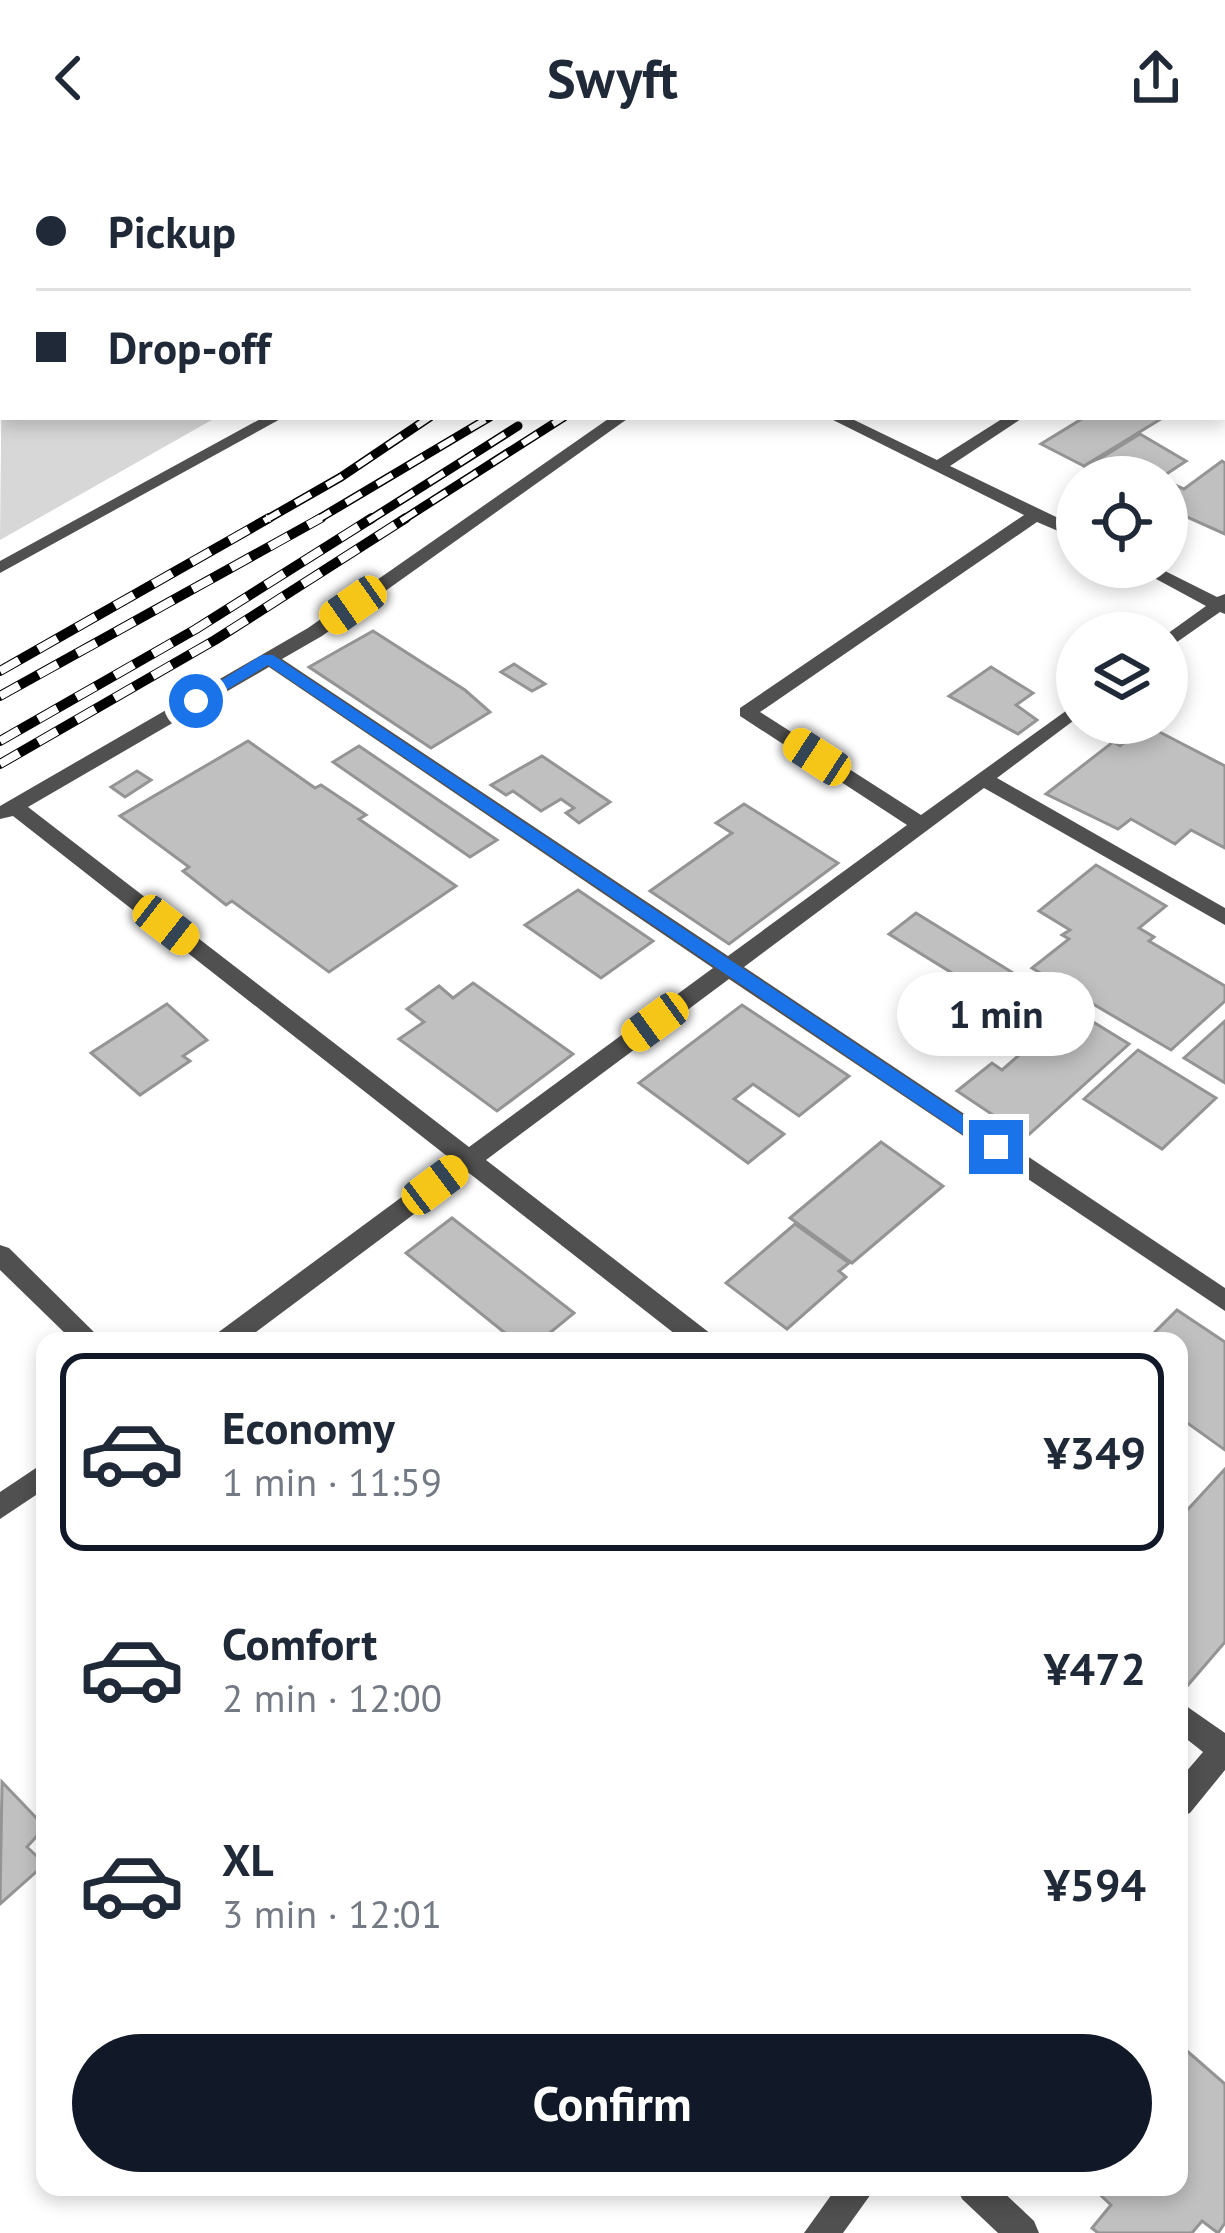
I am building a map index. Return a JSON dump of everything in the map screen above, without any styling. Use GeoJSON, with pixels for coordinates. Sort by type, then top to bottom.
{"type":"FeatureCollection","features":[{"type":"Feature","properties":{"kind":"street"},"geometry":{"type":"LineString","coordinates":[[0,568],[271,420]]}},
{"type":"Feature","properties":{"kind":"street"},"geometry":{"type":"LineString","coordinates":[[618,420],[315,632],[7,811],[470,1159],[691,1332]]}},
{"type":"Feature","properties":{"kind":"street"},"geometry":{"type":"LineString","coordinates":[[842,420],[1056,524]]}},
{"type":"Feature","properties":{"kind":"street"},"geometry":{"type":"LineString","coordinates":[[940,465],[1011,420]]}},
{"type":"Feature","properties":{"kind":"street"},"geometry":{"type":"LineString","coordinates":[[922,824],[747,712],[1037,514]]}},
{"type":"Feature","properties":{"kind":"street"},"geometry":{"type":"LineString","coordinates":[[1188,588],[1223,604]]}},
{"type":"Feature","properties":{"kind":"street"},"geometry":{"type":"LineString","coordinates":[[1188,628],[1223,604]]}},
{"type":"Feature","properties":{"kind":"street"},"geometry":{"type":"LineString","coordinates":[[268,658],[1225,1301]]}},
{"type":"Feature","properties":{"kind":"street"},"geometry":{"type":"LineString","coordinates":[[237,1332],[1056,725]]}},
{"type":"Feature","properties":{"kind":"street"},"geometry":{"type":"LineString","coordinates":[[983,779],[1225,918]]}},
{"type":"Feature","properties":{"kind":"street"},"geometry":{"type":"LineString","coordinates":[[0,1255],[81,1332]]}},
{"type":"Feature","properties":{"kind":"street"},"geometry":{"type":"LineString","coordinates":[[0,1507],[36,1481]]}},
{"type":"Feature","properties":{"kind":"street"},"geometry":{"type":"LineString","coordinates":[[1188,1722],[1224,1749],[1188,1792]]}},
{"type":"Feature","properties":{"kind":"street"},"geometry":{"type":"LineString","coordinates":[[821,2233],[852,2196]]}},
{"type":"Feature","properties":{"kind":"street"},"geometry":{"type":"LineString","coordinates":[[983,2196],[1022,2233]]}},
{"type":"Feature","properties":{"kind":"shaded area"},"geometry":{"type":"Polygon","coordinates":[[[1,420],[212,420],[0,540],[1,420]]]}},
{"type":"Feature","properties":{"kind":"building"},"geometry":{"type":"Polygon","coordinates":[[[1080,420],[1159,420],[1100,456],[1064,456],[1041,444],[1080,420]]]}},
{"type":"Feature","properties":{"kind":"building"},"geometry":{"type":"Polygon","coordinates":[[[1140,434],[1177,456],[1104,456],[1140,434]]]}},
{"type":"Feature","properties":{"kind":"building"},"geometry":{"type":"Polygon","coordinates":[[[1225,463],[1225,534],[1188,517],[1188,486],[1225,463]]]}},
{"type":"Feature","properties":{"kind":"building"},"geometry":{"type":"Polygon","coordinates":[[[373,631],[465,690],[490,712],[431,748],[309,667],[373,631]]]}},
{"type":"Feature","properties":{"kind":"building"},"geometry":{"type":"Polygon","coordinates":[[[514,664],[545,684],[532,691],[501,672],[514,664]]]}},
{"type":"Feature","properties":{"kind":"building"},"geometry":{"type":"Polygon","coordinates":[[[991,667],[1033,693],[1016,705],[1037,720],[1018,734],[949,696],[991,667]]]}},
{"type":"Feature","properties":{"kind":"building"},"geometry":{"type":"Polygon","coordinates":[[[248,741],[315,788],[321,785],[366,815],[359,819],[456,886],[329,972],[232,901],[226,905],[183,871],[189,867],[120,816],[248,741]]]}},
{"type":"Feature","properties":{"kind":"building"},"geometry":{"type":"Polygon","coordinates":[[[1110,744],[1183,744],[1225,766],[1225,848],[1191,830],[1175,844],[1131,819],[1118,829],[1046,794],[1110,744]]]}},
{"type":"Feature","properties":{"kind":"building"},"geometry":{"type":"Polygon","coordinates":[[[359,746],[497,840],[470,857],[333,762],[359,746]]]}},
{"type":"Feature","properties":{"kind":"building"},"geometry":{"type":"Polygon","coordinates":[[[542,756],[610,802],[579,823],[566,813],[574,808],[561,799],[541,811],[513,791],[506,795],[491,785],[542,756]]]}},
{"type":"Feature","properties":{"kind":"building"},"geometry":{"type":"Polygon","coordinates":[[[137,771],[151,780],[125,797],[111,787],[137,771]]]}},
{"type":"Feature","properties":{"kind":"building"},"geometry":{"type":"Polygon","coordinates":[[[744,804],[838,863],[729,944],[650,891],[732,833],[716,823],[744,804]]]}},
{"type":"Feature","properties":{"kind":"building"},"geometry":{"type":"Polygon","coordinates":[[[1096,865],[1166,906],[1139,928],[1154,937],[1149,941],[1225,986],[1225,1001],[1171,1050],[1032,968],[1069,939],[1062,935],[1070,930],[1039,911],[1096,865]]]}},
{"type":"Feature","properties":{"kind":"building"},"geometry":{"type":"Polygon","coordinates":[[[578,890],[653,941],[601,978],[525,925],[578,890]]]}},
{"type":"Feature","properties":{"kind":"building"},"geometry":{"type":"Polygon","coordinates":[[[916,913],[1070,1008],[1038,1035],[959,986],[965,981],[889,934],[916,913]]]}},
{"type":"Feature","properties":{"kind":"building"},"geometry":{"type":"Polygon","coordinates":[[[473,983],[573,1054],[497,1111],[399,1039],[424,1022],[407,1009],[439,986],[453,998],[473,983]]]}},
{"type":"Feature","properties":{"kind":"building"},"geometry":{"type":"Polygon","coordinates":[[[167,1004],[207,1040],[183,1056],[190,1061],[140,1095],[91,1053],[167,1004]]]}},
{"type":"Feature","properties":{"kind":"building"},"geometry":{"type":"Polygon","coordinates":[[[742,1005],[849,1076],[799,1116],[753,1084],[734,1099],[784,1134],[748,1163],[639,1083],[742,1005]]]}},
{"type":"Feature","properties":{"kind":"building"},"geometry":{"type":"Polygon","coordinates":[[[1072,1009],[1129,1044],[1026,1137],[957,1091],[992,1063],[1002,1070],[1072,1009]]]}},
{"type":"Feature","properties":{"kind":"building"},"geometry":{"type":"Polygon","coordinates":[[[1225,1021],[1225,1083],[1184,1058],[1225,1021]]]}},
{"type":"Feature","properties":{"kind":"building"},"geometry":{"type":"Polygon","coordinates":[[[1138,1050],[1216,1098],[1162,1149],[1084,1099],[1138,1050]]]}},
{"type":"Feature","properties":{"kind":"building"},"geometry":{"type":"Polygon","coordinates":[[[881,1142],[943,1186],[852,1263],[790,1218],[881,1142]]]}},
{"type":"Feature","properties":{"kind":"building"},"geometry":{"type":"Polygon","coordinates":[[[452,1218],[574,1313],[551,1332],[504,1332],[406,1253],[452,1218]]]}},
{"type":"Feature","properties":{"kind":"building"},"geometry":{"type":"Polygon","coordinates":[[[795,1224],[849,1263],[839,1271],[846,1277],[787,1329],[726,1283],[795,1224]]]}},
{"type":"Feature","properties":{"kind":"building"},"geometry":{"type":"Polygon","coordinates":[[[1177,1310],[1225,1342],[1225,1450],[1188,1423],[1188,1332],[1155,1332],[1177,1310]]]}},
{"type":"Feature","properties":{"kind":"building"},"geometry":{"type":"Polygon","coordinates":[[[1225,1469],[1225,1642],[1188,1685],[1188,1509],[1225,1469]]]}},
{"type":"Feature","properties":{"kind":"building"},"geometry":{"type":"Polygon","coordinates":[[[2,1782],[36,1818],[36,1837],[27,1847],[36,1856],[36,1872],[0,1904],[2,1782]]]}},
{"type":"Feature","properties":{"kind":"building"},"geometry":{"type":"Polygon","coordinates":[[[1188,2052],[1225,2084],[1225,2223],[1218,2233],[1202,2221],[1192,2233],[1098,2233],[1092,2228],[1111,2205],[1102,2196],[1188,2196],[1188,2052]]]}},
{"type":"Feature","properties":{"kind":"railway"},"geometry":{"type":"LineString","coordinates":[[264,521],[426,420]]}},
{"type":"Feature","properties":{"kind":"railway"},"geometry":{"type":"LineString","coordinates":[[315,521],[485,420]]}},
{"type":"Feature","properties":{"kind":"railway"},"geometry":{"type":"LineString","coordinates":[[401,521],[559,420]]}},
{"type":"Feature","properties":{"kind":"railway"},"geometry":{"type":"LineString","coordinates":[[368,521],[518,426]]}},
{"type":"Feature","properties":{"kind":"railway"},"geometry":{"type":"LineString","coordinates":[[0,671],[269,518]]}},
{"type":"Feature","properties":{"kind":"railway"},"geometry":{"type":"LineString","coordinates":[[0,696],[321,518]]}},
{"type":"Feature","properties":{"kind":"railway"},"geometry":{"type":"LineString","coordinates":[[0,741],[196,629],[372,518]]}},
{"type":"Feature","properties":{"kind":"railway"},"geometry":{"type":"LineString","coordinates":[[0,764],[215,640],[406,518]]}},
{"type":"Feature","properties":{"kind":"route"},"geometry":{"type":"LineString","coordinates":[[196,701],[268,658],[996,1147]]}}]}
